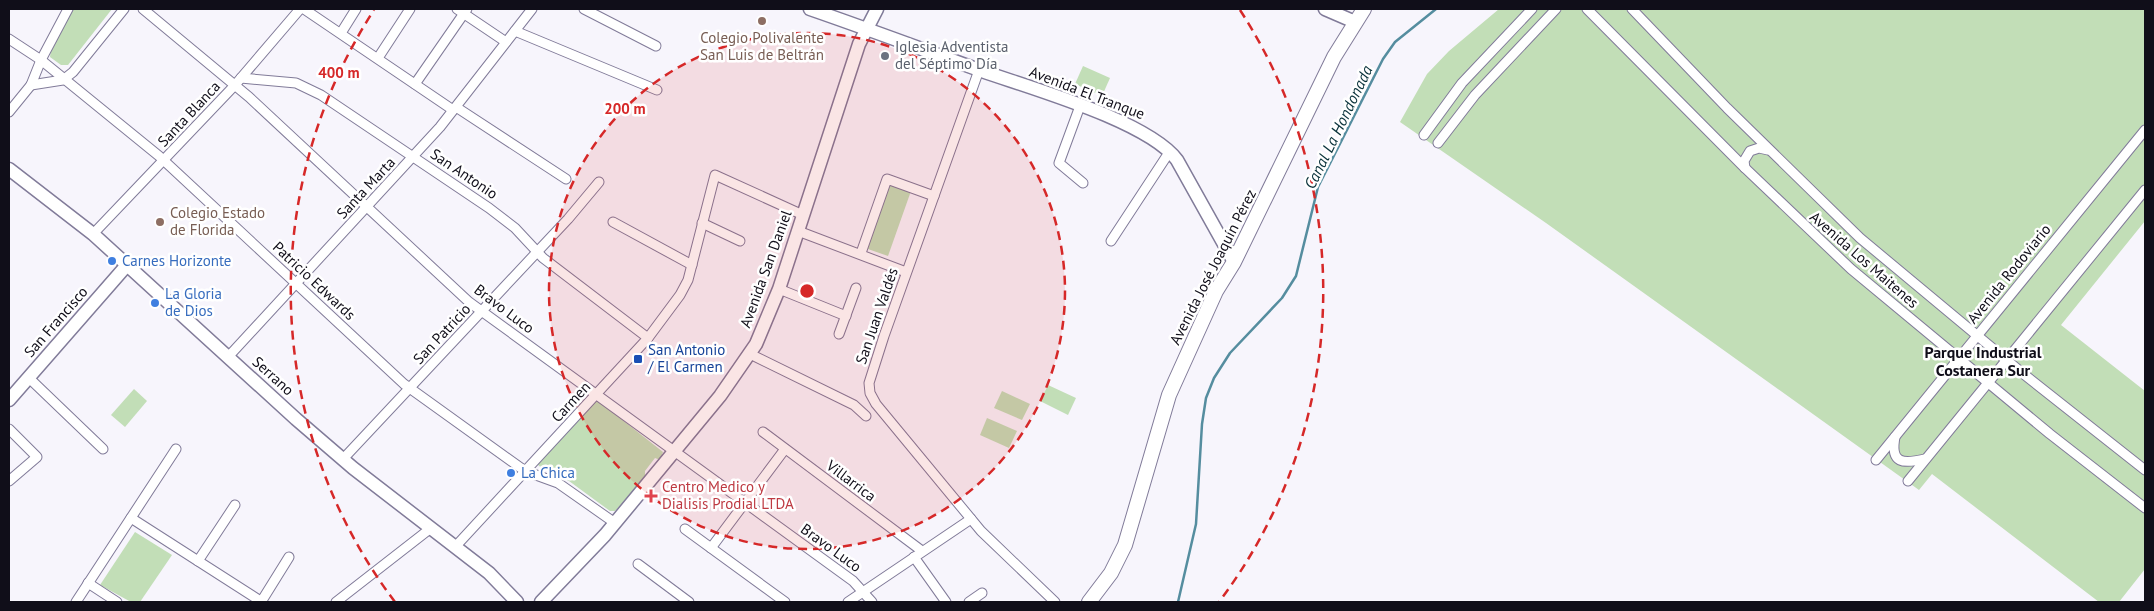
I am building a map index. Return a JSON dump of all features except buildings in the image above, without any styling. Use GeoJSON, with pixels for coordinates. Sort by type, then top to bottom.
{"type":"FeatureCollection","features":[{"type":"Feature","properties":{"kind":"main road","name":"Avenida José Joaquín Pérez"},"geometry":{"type":"LineString","coordinates":[[1089,602],[1111,573],[1125,545],[1169,395],[1216,291],[1234,262],[1334,57],[1364,9]]}},
{"type":"Feature","properties":{"kind":"street"},"geometry":{"type":"LineString","coordinates":[[9,112],[31,85],[41,60],[68,9]]}},
{"type":"Feature","properties":{"kind":"street"},"geometry":{"type":"LineString","coordinates":[[31,85],[63,80],[80,64],[124,9]]}},
{"type":"Feature","properties":{"kind":"street","name":"Bravo Luco"},"geometry":{"type":"LineString","coordinates":[[143,9],[238,82],[368,207],[482,311],[853,581],[872,602]]}},
{"type":"Feature","properties":{"kind":"street","name":"Santa Blanca"},"geometry":{"type":"LineString","coordinates":[[94,234],[238,82],[300,9]]}},
{"type":"Feature","properties":{"kind":"street"},"geometry":{"type":"LineString","coordinates":[[304,9],[415,84],[566,179]]}},
{"type":"Feature","properties":{"kind":"street"},"geometry":{"type":"LineString","coordinates":[[341,33],[356,9]]}},
{"type":"Feature","properties":{"kind":"street"},"geometry":{"type":"LineString","coordinates":[[378,58],[410,9]]}},
{"type":"Feature","properties":{"kind":"street","name":"Santa Marta"},"geometry":{"type":"LineString","coordinates":[[228,357],[414,156],[455,109],[532,9]]}},
{"type":"Feature","properties":{"kind":"street"},"geometry":{"type":"LineString","coordinates":[[584,9],[656,46]]}},
{"type":"Feature","properties":{"kind":"street","name":"Avenida El Tranque"},"geometry":{"type":"LineString","coordinates":[[810,9],[1080,106],[1138,130],[1170,151],[1193,186],[1234,262]]}},
{"type":"Feature","properties":{"kind":"street","name":"Avenida San Daniel"},"geometry":{"type":"LineString","coordinates":[[541,602],[615,523],[724,390],[750,354],[766,324],[780,289],[852,62],[877,9]]}},
{"type":"Feature","properties":{"kind":"street"},"geometry":{"type":"LineString","coordinates":[[1325,9],[1355,22]]}},
{"type":"Feature","properties":{"kind":"street"},"geometry":{"type":"LineString","coordinates":[[1424,135],[1462,83],[1532,9]]}},
{"type":"Feature","properties":{"kind":"street"},"geometry":{"type":"LineString","coordinates":[[1438,143],[1475,95],[1556,9]]}},
{"type":"Feature","properties":{"kind":"street","name":"Avenida Los Maitenes"},"geometry":{"type":"LineString","coordinates":[[1587,9],[1626,46],[1744,168],[1851,269],[1958,359],[2145,508]]}},
{"type":"Feature","properties":{"kind":"street","name":"Avenida Los Maitenes"},"geometry":{"type":"LineString","coordinates":[[1632,9],[1768,150],[1877,253],[1977,336],[2145,470]]}},
{"type":"Feature","properties":{"kind":"street"},"geometry":{"type":"LineString","coordinates":[[415,84],[462,10],[506,42]]}},
{"type":"Feature","properties":{"kind":"street"},"geometry":{"type":"LineString","coordinates":[[515,31],[657,90]]}},
{"type":"Feature","properties":{"kind":"street","name":"Patricio Edwards"},"geometry":{"type":"LineString","coordinates":[[9,39],[41,60],[164,161],[410,387],[526,471],[558,483],[615,523]]}},
{"type":"Feature","properties":{"kind":"street","name":"San Juan Valdés"},"geometry":{"type":"LineString","coordinates":[[978,70],[871,374],[870,393],[900,435],[971,519],[1002,553],[1054,602]]}},
{"type":"Feature","properties":{"kind":"street","name":"San Antonio"},"geometry":{"type":"LineString","coordinates":[[238,82],[288,82],[312,90],[414,156],[503,218],[521,233],[536,252],[648,338]]}},
{"type":"Feature","properties":{"kind":"street"},"geometry":{"type":"LineString","coordinates":[[1080,106],[1058,163],[1083,183]]}},
{"type":"Feature","properties":{"kind":"street"},"geometry":{"type":"LineString","coordinates":[[1437,116],[1439,124],[1449,127]]}},
{"type":"Feature","properties":{"kind":"street","name":"Avenida Rodoviario"},"geometry":{"type":"LineString","coordinates":[[1876,460],[2145,130]]}},
{"type":"Feature","properties":{"kind":"street"},"geometry":{"type":"LineString","coordinates":[[1744,168],[1744,161],[1750,151],[1759,148],[1768,150]]}},
{"type":"Feature","properties":{"kind":"street"},"geometry":{"type":"LineString","coordinates":[[1111,241],[1170,151]]}},
{"type":"Feature","properties":{"kind":"street","name":"Serrano"},"geometry":{"type":"LineString","coordinates":[[9,170],[94,234],[343,460],[489,573],[517,602]]}},
{"type":"Feature","properties":{"kind":"street","name":"Carmen"},"geometry":{"type":"LineString","coordinates":[[455,547],[648,338],[680,295],[688,280],[715,175],[803,215]]}},
{"type":"Feature","properties":{"kind":"street"},"geometry":{"type":"LineString","coordinates":[[861,253],[887,179],[934,196]]}},
{"type":"Feature","properties":{"kind":"street","name":"San Patricio"},"geometry":{"type":"LineString","coordinates":[[343,460],[599,182]]}},
{"type":"Feature","properties":{"kind":"street"},"geometry":{"type":"LineString","coordinates":[[1908,481],[2145,190]]}},
{"type":"Feature","properties":{"kind":"street"},"geometry":{"type":"LineString","coordinates":[[613,222],[692,265]]}},
{"type":"Feature","properties":{"kind":"street"},"geometry":{"type":"LineString","coordinates":[[702,223],[740,241]]}},
{"type":"Feature","properties":{"kind":"street"},"geometry":{"type":"LineString","coordinates":[[798,231],[861,253],[906,272]]}},
{"type":"Feature","properties":{"kind":"street","name":"San Francisco"},"geometry":{"type":"LineString","coordinates":[[9,400],[127,265]]}},
{"type":"Feature","properties":{"kind":"street"},"geometry":{"type":"LineString","coordinates":[[839,334],[856,288]]}},
{"type":"Feature","properties":{"kind":"street"},"geometry":{"type":"LineString","coordinates":[[780,289],[846,316]]}},
{"type":"Feature","properties":{"kind":"street"},"geometry":{"type":"LineString","coordinates":[[750,354],[854,405],[866,416]]}},
{"type":"Feature","properties":{"kind":"street"},"geometry":{"type":"LineString","coordinates":[[29,378],[103,449]]}},
{"type":"Feature","properties":{"kind":"street"},"geometry":{"type":"LineString","coordinates":[[9,429],[37,458],[9,481]]}},
{"type":"Feature","properties":{"kind":"street","name":"Villarrica"},"geometry":{"type":"LineString","coordinates":[[763,432],[918,554],[946,602]]}},
{"type":"Feature","properties":{"kind":"street"},"geometry":{"type":"LineString","coordinates":[[1895,437],[1895,452],[1899,460],[1905,463],[1925,460]]}},
{"type":"Feature","properties":{"kind":"street"},"geometry":{"type":"LineString","coordinates":[[76,602],[176,449]]}},
{"type":"Feature","properties":{"kind":"street"},"geometry":{"type":"LineString","coordinates":[[711,548],[786,449]]}},
{"type":"Feature","properties":{"kind":"street"},"geometry":{"type":"LineString","coordinates":[[198,561],[235,505]]}},
{"type":"Feature","properties":{"kind":"street"},"geometry":{"type":"LineString","coordinates":[[131,518],[261,602],[289,558]]}},
{"type":"Feature","properties":{"kind":"street"},"geometry":{"type":"LineString","coordinates":[[848,602],[971,519]]}},
{"type":"Feature","properties":{"kind":"street"},"geometry":{"type":"LineString","coordinates":[[336,602],[430,528]]}},
{"type":"Feature","properties":{"kind":"street"},"geometry":{"type":"LineString","coordinates":[[685,529],[785,602]]}},
{"type":"Feature","properties":{"kind":"street"},"geometry":{"type":"LineString","coordinates":[[638,564],[689,602]]}},
{"type":"Feature","properties":{"kind":"street"},"geometry":{"type":"LineString","coordinates":[[88,583],[117,602]]}},
{"type":"Feature","properties":{"kind":"street"},"geometry":{"type":"LineString","coordinates":[[969,602],[982,593]]}},
{"type":"Feature","properties":{"kind":"green space"},"geometry":{"type":"Polygon","coordinates":[[[72,9],[112,9],[68,65],[61,65],[50,57],[51,49],[72,9]]]}},
{"type":"Feature","properties":{"kind":"green space"},"geometry":{"type":"Polygon","coordinates":[[[1499,9],[2145,9],[2145,221],[2061,325],[2145,391],[2145,569],[2119,602],[2099,602],[1932,474],[1919,490],[1546,223],[1400,122],[1427,74],[1449,51],[1499,9]]]}},
{"type":"Feature","properties":{"kind":"green space"},"geometry":{"type":"Polygon","coordinates":[[[1083,66],[1110,78],[1102,96],[1075,84],[1083,66]]]}},
{"type":"Feature","properties":{"kind":"green space"},"geometry":{"type":"Polygon","coordinates":[[[889,183],[911,191],[888,256],[865,248],[889,183]]]}},
{"type":"Feature","properties":{"kind":"green space"},"geometry":{"type":"Polygon","coordinates":[[[1048,385],[1076,398],[1068,415],[1040,401],[1048,385]]]}},
{"type":"Feature","properties":{"kind":"green space"},"geometry":{"type":"Polygon","coordinates":[[[134,389],[147,401],[125,427],[111,415],[134,389]]]}},
{"type":"Feature","properties":{"kind":"green space"},"geometry":{"type":"Polygon","coordinates":[[[1002,391],[1030,404],[1022,420],[994,408],[1002,391]]]}},
{"type":"Feature","properties":{"kind":"green space"},"geometry":{"type":"Polygon","coordinates":[[[596,399],[663,452],[660,460],[655,458],[645,471],[645,478],[615,511],[610,511],[569,481],[539,466],[537,463],[596,399]]]}},
{"type":"Feature","properties":{"kind":"green space"},"geometry":{"type":"Polygon","coordinates":[[[987,418],[1017,431],[1009,448],[980,435],[987,418]]]}},
{"type":"Feature","properties":{"kind":"green space"},"geometry":{"type":"Polygon","coordinates":[[[135,532],[172,555],[140,602],[131,602],[100,585],[135,532]]]}},
{"type":"Feature","properties":{"kind":"waterway","name":"Canal La Hondonada"},"geometry":{"type":"LineString","coordinates":[[1178,602],[1196,524],[1202,424],[1206,398],[1214,378],[1230,353],[1282,298],[1296,276],[1318,187],[1383,59],[1395,42],[1436,9]]}},
{"type":"Feature","properties":{"kind":"place","name":"Colegio Polivalente San Luis de Beltrán"},"geometry":{"type":"Point","coordinates":[762,21]}},
{"type":"Feature","properties":{"kind":"place","name":"Iglesia Adventista del Séptimo Día"},"geometry":{"type":"Point","coordinates":[885,56]}},
{"type":"Feature","properties":{"kind":"place","name":"Colegio Estado de Florida"},"geometry":{"type":"Point","coordinates":[160,222]}},
{"type":"Feature","properties":{"kind":"place","name":"Carnes Horizonte"},"geometry":{"type":"Point","coordinates":[112,261]}},
{"type":"Feature","properties":{"kind":"place","name":"La Gloria de Dios"},"geometry":{"type":"Point","coordinates":[155,303]}},
{"type":"Feature","properties":{"kind":"place","name":"San Antonio / El Carmen"},"geometry":{"type":"Point","coordinates":[638,359]}},
{"type":"Feature","properties":{"kind":"place","name":"La Chica"},"geometry":{"type":"Point","coordinates":[511,473]}},
{"type":"Feature","properties":{"kind":"place","name":"Centro Medico y Dialisis Prodial LTDA"},"geometry":{"type":"Point","coordinates":[651,496]}},
{"type":"Feature","properties":{"kind":"district","name":"Parque Industrial Costanera Sur"},"geometry":{"type":"Point","coordinates":[1983,361]}}]}
